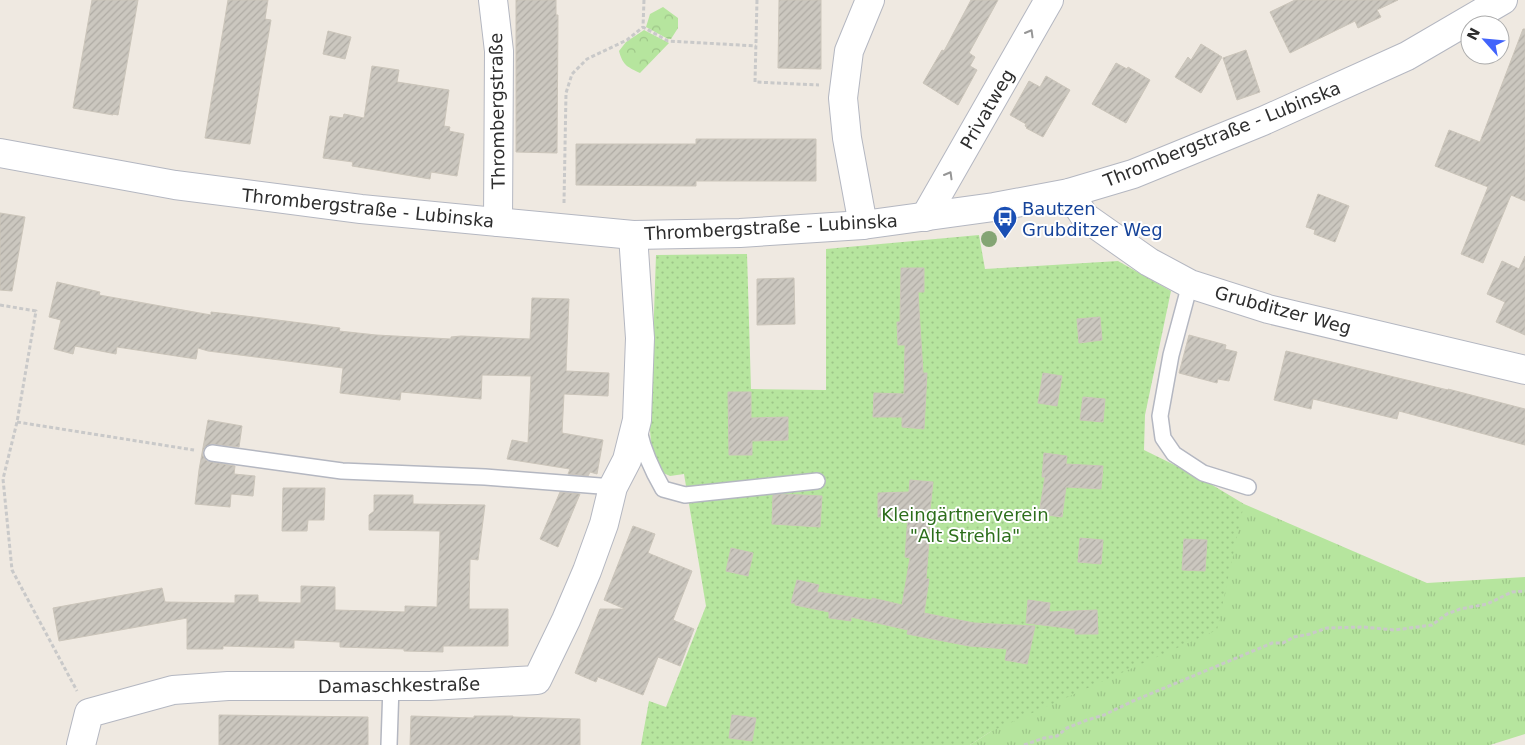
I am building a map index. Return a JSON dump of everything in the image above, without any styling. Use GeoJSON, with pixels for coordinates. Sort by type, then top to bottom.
{"type":"FeatureCollection","features":[{"type":"Feature","properties":{"kind":"street","name":"Thrombergstraße"},"geometry":{"type":"LineString","coordinates":[[493,0],[500,51],[498,214]]}},
{"type":"Feature","properties":{"kind":"street"},"geometry":{"type":"LineString","coordinates":[[863,225],[847,138],[843,98],[848,51],[870,0]]}},
{"type":"Feature","properties":{"kind":"street","name":"Privatweg"},"geometry":{"type":"LineString","coordinates":[[925,217],[1049,0]]}},
{"type":"Feature","properties":{"kind":"street","name":"Thrombergstraße - Lubinska"},"geometry":{"type":"LineString","coordinates":[[0,153],[185,186],[361,209],[498,214],[564,229],[634,235],[740,233],[863,225],[994,207],[1069,193],[1133,174],[1263,121],[1407,56],[1503,0]]}},
{"type":"Feature","properties":{"kind":"street","name":"Grubditzer Weg"},"geometry":{"type":"LineString","coordinates":[[1069,193],[1085,217],[1149,262],[1190,284],[1268,309],[1525,370]]}},
{"type":"Feature","properties":{"kind":"street","name":"Damaschkestraße"},"geometry":{"type":"LineString","coordinates":[[88,713],[173,690],[228,686],[430,686],[537,680],[587,571],[604,524],[613,488],[627,460],[637,420],[640,338],[634,235]]}},
{"type":"Feature","properties":{"kind":"street"},"geometry":{"type":"LineString","coordinates":[[81,745],[88,713]]}},
{"type":"Feature","properties":{"kind":"lane"},"geometry":{"type":"LineString","coordinates":[[1190,284],[1170,356],[1160,416],[1163,438],[1174,454],[1203,473],[1248,487]]}},
{"type":"Feature","properties":{"kind":"lane"},"geometry":{"type":"LineString","coordinates":[[637,420],[646,456],[663,489],[685,495],[817,481]]}},
{"type":"Feature","properties":{"kind":"lane"},"geometry":{"type":"LineString","coordinates":[[212,453],[342,471],[485,477],[613,488]]}},
{"type":"Feature","properties":{"kind":"lane"},"geometry":{"type":"LineString","coordinates":[[389,745],[390,686]]}},
{"type":"Feature","properties":{"kind":"path"},"geometry":{"type":"LineString","coordinates":[[564,229],[566,93],[572,74],[587,58],[627,40],[643,27],[644,0]]}},
{"type":"Feature","properties":{"kind":"path"},"geometry":{"type":"LineString","coordinates":[[756,0],[755,82],[844,86]]}},
{"type":"Feature","properties":{"kind":"path"},"geometry":{"type":"LineString","coordinates":[[643,27],[668,41],[756,46]]}},
{"type":"Feature","properties":{"kind":"path"},"geometry":{"type":"LineString","coordinates":[[0,304],[36,311],[16,422],[2,479],[12,570],[88,713]]}},
{"type":"Feature","properties":{"kind":"path"},"geometry":{"type":"LineString","coordinates":[[16,422],[212,453]]}},
{"type":"Feature","properties":{"kind":"path"},"geometry":{"type":"LineString","coordinates":[[1024,745],[1057,736],[1067,728],[1104,715],[1272,643],[1282,643],[1327,628],[1364,627],[1395,630],[1432,625],[1447,614],[1460,609],[1487,604],[1512,592],[1525,591]]}},
{"type":"Feature","properties":{"kind":"green space"},"geometry":{"type":"Polygon","coordinates":[[[663,7],[678,18],[678,28],[671,39],[646,27],[650,14],[663,7]]]}},
{"type":"Feature","properties":{"kind":"green space"},"geometry":{"type":"Polygon","coordinates":[[[644,30],[669,43],[640,73],[626,65],[619,51],[626,42],[644,30]]]}},
{"type":"Feature","properties":{"kind":"green space","name":"Kleingärtnerverein \"Alt Strehla\""},"geometry":{"type":"Polygon","coordinates":[[[979,235],[985,269],[1118,261],[1171,291],[1145,415],[1144,450],[1199,477],[1244,504],[1217,630],[990,732],[970,745],[641,745],[649,701],[666,707],[706,606],[684,474],[670,476],[659,471],[652,454],[650,430],[656,255],[747,254],[751,389],[826,390],[826,249],[979,235]]]}},
{"type":"Feature","properties":{"kind":"green space"},"geometry":{"type":"Polygon","coordinates":[[[1244,504],[1427,583],[1525,577],[1525,734],[1490,745],[970,745],[990,732],[1244,504]]]}},
{"type":"Feature","properties":{"kind":"building"},"geometry":{"type":"Polygon","coordinates":[[[92,0],[138,0],[118,115],[73,108],[92,0]]]}},
{"type":"Feature","properties":{"kind":"building"},"geometry":{"type":"Polygon","coordinates":[[[228,0],[268,0],[265,19],[271,20],[250,144],[205,138],[228,0]]]}},
{"type":"Feature","properties":{"kind":"building"},"geometry":{"type":"Polygon","coordinates":[[[516,0],[556,0],[556,15],[558,15],[557,153],[516,152],[516,0]]]}},
{"type":"Feature","properties":{"kind":"building"},"geometry":{"type":"Polygon","coordinates":[[[779,0],[821,0],[821,69],[778,68],[779,0]]]}},
{"type":"Feature","properties":{"kind":"building"},"geometry":{"type":"Polygon","coordinates":[[[971,0],[998,0],[969,53],[975,57],[970,66],[977,70],[958,105],[923,83],[942,50],[944,51],[971,0]]]}},
{"type":"Feature","properties":{"kind":"building"},"geometry":{"type":"Polygon","coordinates":[[[1295,0],[1398,0],[1377,10],[1381,17],[1358,28],[1355,21],[1290,53],[1270,12],[1295,0]]]}},
{"type":"Feature","properties":{"kind":"building"},"geometry":{"type":"Polygon","coordinates":[[[1523,29],[1525,29],[1525,201],[1511,195],[1483,263],[1461,254],[1488,187],[1435,166],[1449,130],[1480,142],[1523,29]]]}},
{"type":"Feature","properties":{"kind":"building"},"geometry":{"type":"Polygon","coordinates":[[[328,31],[351,37],[345,59],[323,54],[328,31]]]}},
{"type":"Feature","properties":{"kind":"building"},"geometry":{"type":"Polygon","coordinates":[[[1201,44],[1222,57],[1201,93],[1175,77],[1188,57],[1191,60],[1201,44]]]}},
{"type":"Feature","properties":{"kind":"building"},"geometry":{"type":"Polygon","coordinates":[[[1246,50],[1260,92],[1237,100],[1223,58],[1246,50]]]}},
{"type":"Feature","properties":{"kind":"building"},"geometry":{"type":"Polygon","coordinates":[[[1116,63],[1127,69],[1128,67],[1150,80],[1126,123],[1092,104],[1116,63]]]}},
{"type":"Feature","properties":{"kind":"building"},"geometry":{"type":"Polygon","coordinates":[[[372,66],[399,70],[397,82],[449,90],[444,126],[450,127],[449,131],[464,134],[457,176],[431,172],[430,179],[352,166],[353,162],[323,158],[330,116],[343,118],[344,114],[364,118],[372,66]]]}},
{"type":"Feature","properties":{"kind":"building"},"geometry":{"type":"Polygon","coordinates":[[[1046,76],[1070,90],[1043,137],[1026,128],[1026,124],[1010,115],[1029,81],[1040,87],[1046,76]]]}},
{"type":"Feature","properties":{"kind":"building"},"geometry":{"type":"Polygon","coordinates":[[[696,139],[816,139],[816,181],[696,181],[696,186],[576,185],[576,144],[696,144],[696,139]]]}},
{"type":"Feature","properties":{"kind":"building"},"geometry":{"type":"Polygon","coordinates":[[[1318,194],[1349,206],[1335,242],[1314,234],[1315,230],[1306,227],[1318,194]]]}},
{"type":"Feature","properties":{"kind":"building"},"geometry":{"type":"Polygon","coordinates":[[[0,213],[25,217],[12,291],[0,290],[0,213]]]}},
{"type":"Feature","properties":{"kind":"building"},"geometry":{"type":"Polygon","coordinates":[[[1525,256],[1525,335],[1496,322],[1505,302],[1487,294],[1502,261],[1519,269],[1525,256]]]}},
{"type":"Feature","properties":{"kind":"building"},"geometry":{"type":"Polygon","coordinates":[[[901,268],[924,268],[924,292],[918,292],[923,373],[927,373],[924,429],[902,427],[902,417],[873,417],[874,393],[904,394],[905,345],[898,345],[897,322],[900,322],[901,268]]]}},
{"type":"Feature","properties":{"kind":"building"},"geometry":{"type":"Polygon","coordinates":[[[794,278],[795,324],[757,325],[757,279],[794,278]]]}},
{"type":"Feature","properties":{"kind":"building"},"geometry":{"type":"Polygon","coordinates":[[[57,282],[100,292],[99,295],[211,315],[211,312],[254,317],[340,328],[339,331],[376,335],[451,339],[451,337],[461,336],[530,339],[532,298],[569,299],[566,371],[609,373],[608,396],[564,394],[562,433],[603,440],[597,474],[590,472],[588,476],[568,474],[570,469],[507,459],[512,440],[528,443],[531,376],[482,375],[481,399],[401,392],[400,400],[340,393],[343,368],[208,351],[198,348],[196,359],[117,347],[116,354],[75,346],[73,354],[54,349],[61,320],[49,317],[57,282]]]}},
{"type":"Feature","properties":{"kind":"building"},"geometry":{"type":"Polygon","coordinates":[[[1100,317],[1102,340],[1079,343],[1077,319],[1100,317]]]}},
{"type":"Feature","properties":{"kind":"building"},"geometry":{"type":"Polygon","coordinates":[[[1189,335],[1226,345],[1225,349],[1237,352],[1229,381],[1218,379],[1217,383],[1179,373],[1189,335]]]}},
{"type":"Feature","properties":{"kind":"building"},"geometry":{"type":"Polygon","coordinates":[[[1286,351],[1525,409],[1525,445],[1399,411],[1397,419],[1313,399],[1311,409],[1274,400],[1286,351]]]}},
{"type":"Feature","properties":{"kind":"building"},"geometry":{"type":"Polygon","coordinates":[[[1043,373],[1062,376],[1057,406],[1038,403],[1043,373]]]}},
{"type":"Feature","properties":{"kind":"building"},"geometry":{"type":"Polygon","coordinates":[[[728,392],[751,392],[751,418],[788,417],[788,440],[752,441],[752,455],[729,455],[728,392]]]}},
{"type":"Feature","properties":{"kind":"building"},"geometry":{"type":"Polygon","coordinates":[[[1083,397],[1105,399],[1103,422],[1080,420],[1083,397]]]}},
{"type":"Feature","properties":{"kind":"building"},"geometry":{"type":"Polygon","coordinates":[[[208,420],[242,426],[239,447],[213,444],[205,447],[203,456],[207,461],[235,466],[234,474],[255,476],[253,496],[231,494],[230,507],[195,504],[199,470],[208,420]]]}},
{"type":"Feature","properties":{"kind":"building"},"geometry":{"type":"Polygon","coordinates":[[[1044,453],[1067,456],[1066,464],[1103,466],[1101,489],[1066,487],[1062,517],[1039,514],[1045,477],[1042,477],[1044,453]]]}},
{"type":"Feature","properties":{"kind":"building"},"geometry":{"type":"Polygon","coordinates":[[[910,480],[933,482],[928,529],[930,529],[926,579],[929,579],[924,613],[974,623],[1035,626],[1027,664],[1005,660],[1007,649],[969,646],[907,634],[908,630],[851,617],[851,621],[829,618],[829,612],[791,603],[797,580],[819,585],[817,592],[872,600],[872,598],[902,605],[910,558],[905,557],[908,515],[878,517],[878,493],[909,492],[910,480]]]}},
{"type":"Feature","properties":{"kind":"building"},"geometry":{"type":"Polygon","coordinates":[[[283,488],[325,488],[324,520],[308,520],[307,531],[282,531],[283,488]]]}},
{"type":"Feature","properties":{"kind":"building"},"geometry":{"type":"Polygon","coordinates":[[[560,492],[580,494],[558,547],[540,539],[560,492]]]}},
{"type":"Feature","properties":{"kind":"building"},"geometry":{"type":"Polygon","coordinates":[[[374,495],[413,495],[413,504],[485,505],[478,560],[470,559],[469,609],[508,609],[508,646],[443,646],[443,652],[404,651],[404,649],[340,647],[340,642],[294,640],[294,648],[223,646],[223,649],[187,649],[187,618],[59,641],[53,608],[162,588],[165,602],[235,603],[235,595],[258,595],[258,602],[301,603],[301,586],[335,587],[335,610],[405,612],[405,606],[437,607],[440,531],[369,530],[369,515],[374,511],[374,495]]]}},
{"type":"Feature","properties":{"kind":"building"},"geometry":{"type":"Polygon","coordinates":[[[773,495],[822,496],[820,527],[772,524],[773,495]]]}},
{"type":"Feature","properties":{"kind":"building"},"geometry":{"type":"Polygon","coordinates":[[[633,526],[655,534],[648,553],[692,571],[673,620],[694,629],[680,666],[658,657],[643,695],[598,677],[596,682],[575,673],[600,609],[625,609],[604,600],[633,526]]]}},
{"type":"Feature","properties":{"kind":"building"},"geometry":{"type":"Polygon","coordinates":[[[1080,538],[1103,540],[1101,564],[1078,562],[1080,538]]]}},
{"type":"Feature","properties":{"kind":"building"},"geometry":{"type":"Polygon","coordinates":[[[1184,539],[1207,540],[1205,571],[1182,570],[1184,539]]]}},
{"type":"Feature","properties":{"kind":"building"},"geometry":{"type":"Polygon","coordinates":[[[731,548],[753,553],[748,576],[726,571],[731,548]]]}},
{"type":"Feature","properties":{"kind":"building"},"geometry":{"type":"Polygon","coordinates":[[[1028,600],[1050,603],[1049,612],[1097,610],[1098,634],[1075,634],[1075,629],[1026,623],[1028,600]]]}},
{"type":"Feature","properties":{"kind":"building"},"geometry":{"type":"Polygon","coordinates":[[[219,715],[368,717],[368,745],[219,745],[219,715]]]}},
{"type":"Feature","properties":{"kind":"building"},"geometry":{"type":"Polygon","coordinates":[[[732,715],[756,718],[752,741],[729,738],[732,715]]]}},
{"type":"Feature","properties":{"kind":"building"},"geometry":{"type":"Polygon","coordinates":[[[411,716],[474,718],[474,716],[513,716],[580,719],[580,745],[410,745],[411,716]]]}},
{"type":"Feature","properties":{"kind":"place","name":"Bautzen Grubditzer Weg"},"geometry":{"type":"Point","coordinates":[1005,239]}}]}
